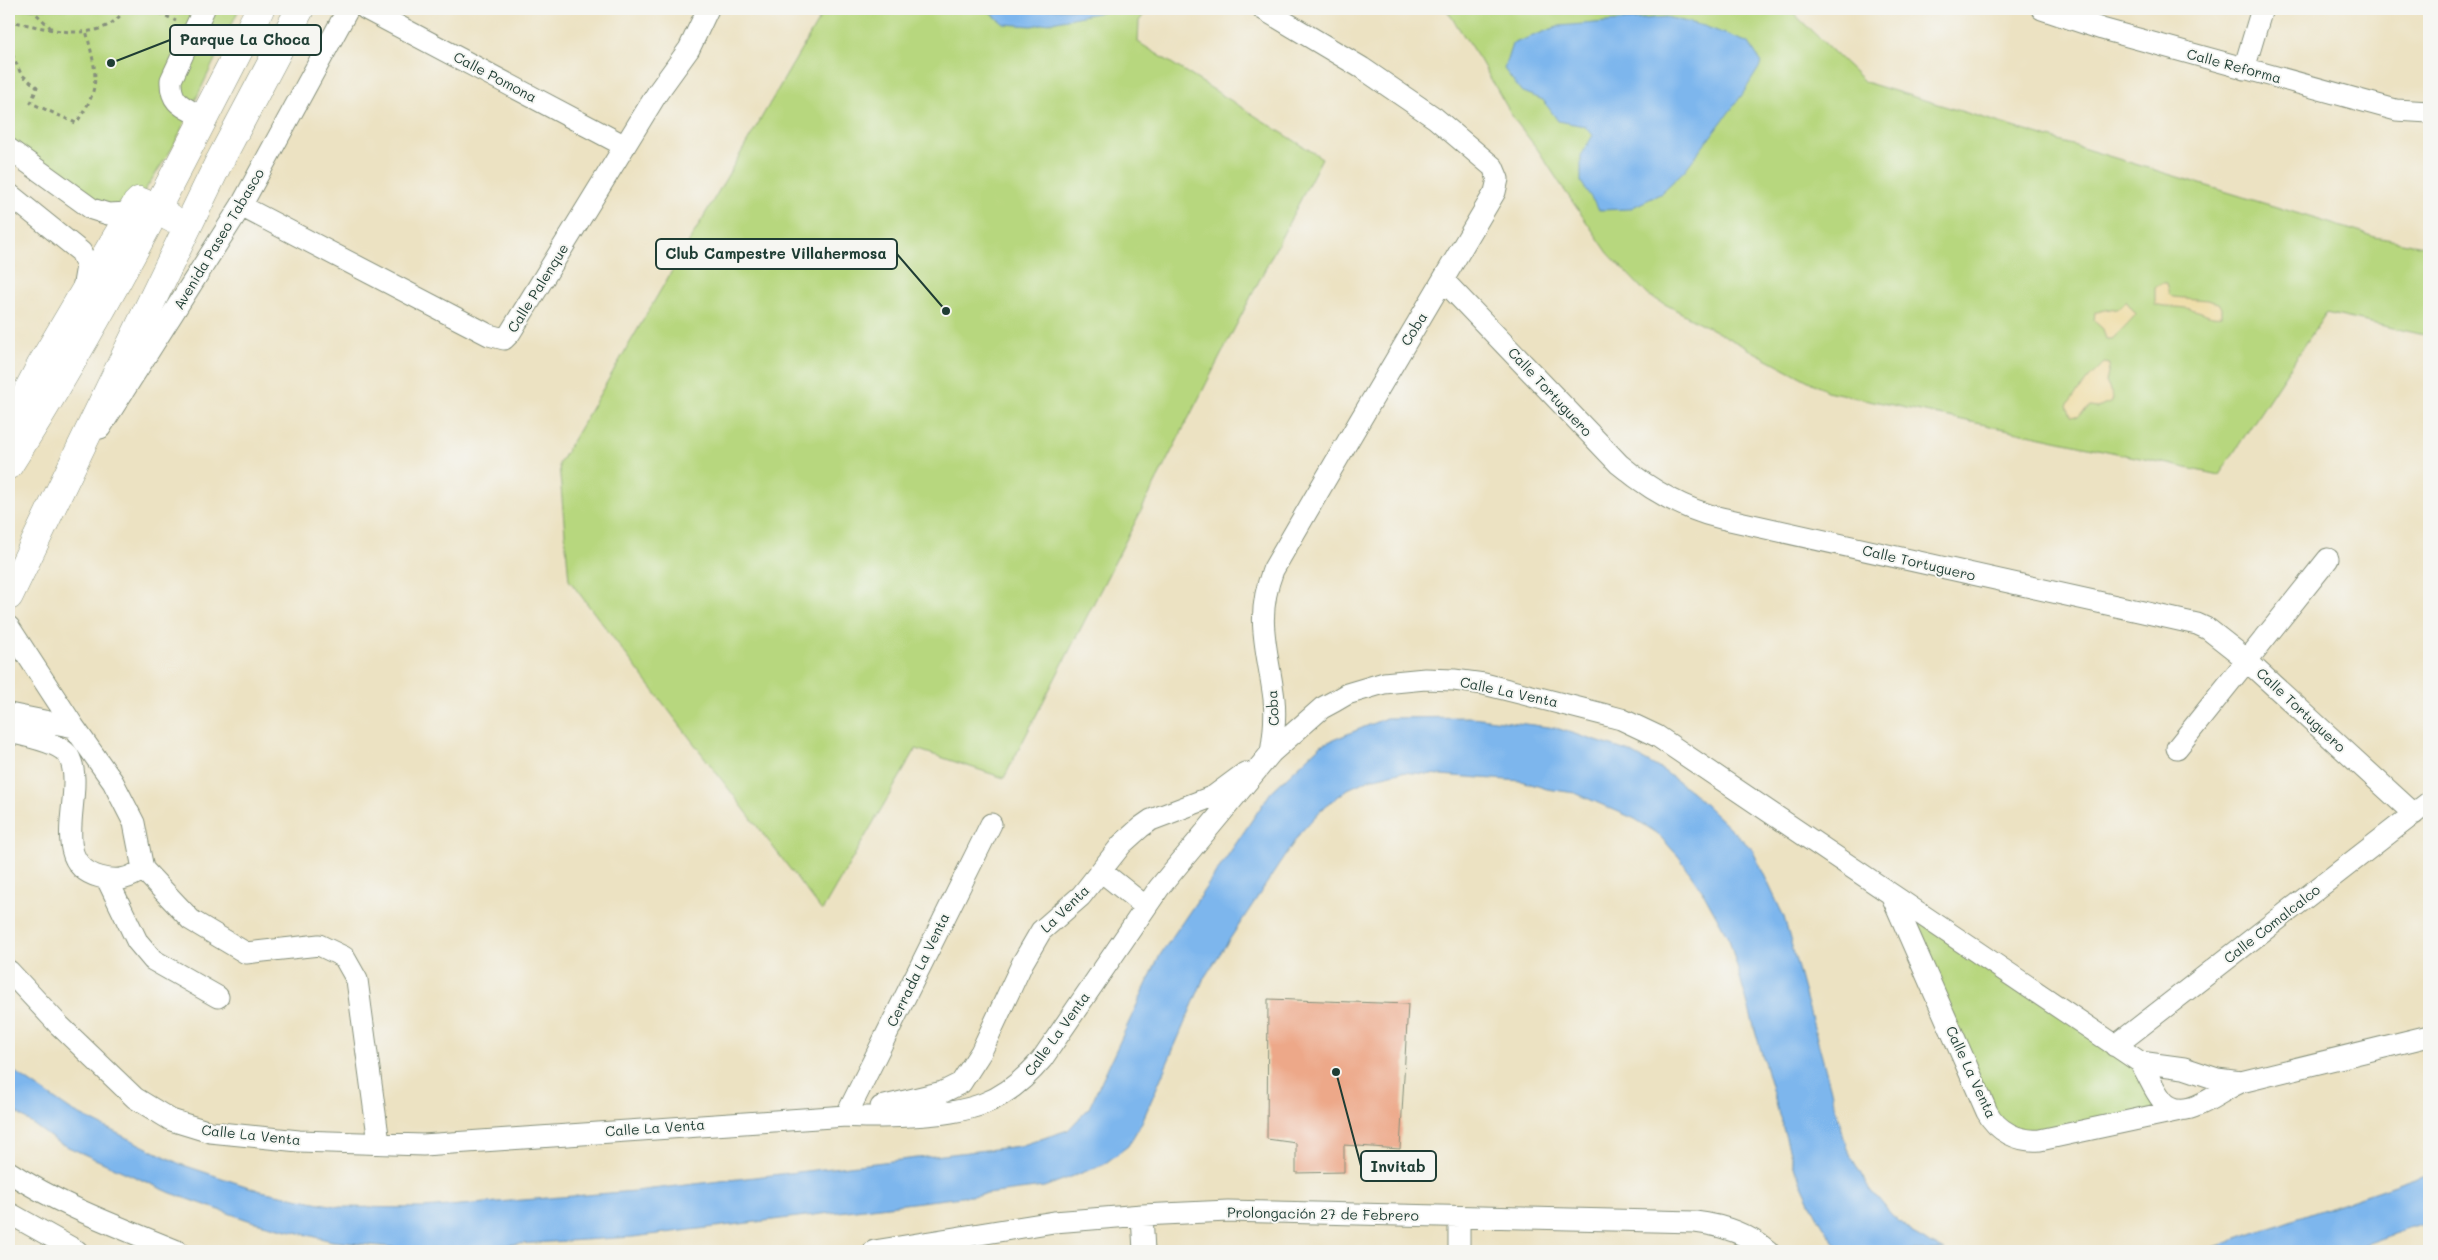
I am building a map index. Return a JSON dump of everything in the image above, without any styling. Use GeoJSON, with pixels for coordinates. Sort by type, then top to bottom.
{"type":"FeatureCollection","features":[{"type":"Feature","properties":{"kind":"main road"},"geometry":{"type":"LineString","coordinates":[[9,465],[53,396],[157,208],[260,9]]}},
{"type":"Feature","properties":{"kind":"main road","name":"Avenida Paseo Tabasco"},"geometry":{"type":"LineString","coordinates":[[9,596],[217,166],[300,9]]}},
{"type":"Feature","properties":{"kind":"main road"},"geometry":{"type":"LineString","coordinates":[[9,439],[28,390],[82,294],[139,201],[157,208],[186,229]]}},
{"type":"Feature","properties":{"kind":"street"},"geometry":{"type":"LineString","coordinates":[[204,9],[171,80],[170,92],[175,102],[204,118]]}},
{"type":"Feature","properties":{"kind":"street","name":"Avenida Paseo Tabasco"},"geometry":{"type":"LineString","coordinates":[[75,460],[110,416],[241,206],[348,9]]}},
{"type":"Feature","properties":{"kind":"street","name":"Calle Pomona"},"geometry":{"type":"LineString","coordinates":[[366,9],[625,146]]}},
{"type":"Feature","properties":{"kind":"street","name":"Calle Palenque"},"geometry":{"type":"LineString","coordinates":[[241,206],[489,335],[504,340],[658,92],[689,49],[708,9]]}},
{"type":"Feature","properties":{"kind":"street","name":"Coba"},"geometry":{"type":"LineString","coordinates":[[1263,9],[1362,68],[1435,118],[1493,167],[1498,179],[1495,192],[1444,281],[1363,412],[1273,570],[1266,589],[1262,628],[1274,701],[1275,728],[1271,753]]}},
{"type":"Feature","properties":{"kind":"street","name":"Calle Reforma"},"geometry":{"type":"LineString","coordinates":[[2042,9],[2064,18],[2396,110],[2429,112]]}},
{"type":"Feature","properties":{"kind":"street"},"geometry":{"type":"LineString","coordinates":[[2244,69],[2262,9]]}},
{"type":"Feature","properties":{"kind":"street"},"geometry":{"type":"LineString","coordinates":[[9,149],[99,213],[116,215],[130,213]]}},
{"type":"Feature","properties":{"kind":"street"},"geometry":{"type":"LineString","coordinates":[[9,194],[82,252],[88,266],[82,294]]}},
{"type":"Feature","properties":{"kind":"street","name":"Calle Tortuguero"},"geometry":{"type":"LineString","coordinates":[[1444,281],[1619,464],[1635,478],[1683,507],[1721,518],[1878,554],[2182,620],[2208,629],[2421,808]]}},
{"type":"Feature","properties":{"kind":"street"},"geometry":{"type":"LineString","coordinates":[[2177,748],[2328,559]]}},
{"type":"Feature","properties":{"kind":"street"},"geometry":{"type":"LineString","coordinates":[[9,627],[74,727],[113,782],[134,823],[143,869],[191,920],[246,953],[319,945],[344,957],[357,980],[379,1143]]}},
{"type":"Feature","properties":{"kind":"street","name":"Calle La Venta"},"geometry":{"type":"LineString","coordinates":[[9,972],[113,1078],[146,1106],[171,1120],[196,1129],[235,1136],[317,1142],[481,1142],[846,1116],[865,1118],[957,1112],[987,1103],[1016,1086],[1042,1059],[1146,906],[1271,753],[1322,708],[1347,694],[1370,686],[1425,679],[1484,684],[1621,719],[1657,736],[2140,1062],[2184,1068],[2217,1079],[2241,1082]]}},
{"type":"Feature","properties":{"kind":"street"},"geometry":{"type":"LineString","coordinates":[[9,714],[74,727]]}},
{"type":"Feature","properties":{"kind":"street"},"geometry":{"type":"LineString","coordinates":[[9,732],[54,745],[67,753],[74,766],[70,830],[75,859],[92,875],[107,879],[130,878],[143,869]]}},
{"type":"Feature","properties":{"kind":"street","name":"La Venta"},"geometry":{"type":"LineString","coordinates":[[846,1116],[943,1092],[961,1083],[982,1052],[1034,939],[1081,896],[1122,844],[1151,820],[1214,796],[1243,776],[1259,755],[1271,753]]}},
{"type":"Feature","properties":{"kind":"street","name":"Calle Comalcalco"},"geometry":{"type":"LineString","coordinates":[[2115,1046],[2421,808]]}},
{"type":"Feature","properties":{"kind":"street","name":"Cerrada La Venta"},"geometry":{"type":"LineString","coordinates":[[846,1116],[991,824]]}},
{"type":"Feature","properties":{"kind":"street"},"geometry":{"type":"LineString","coordinates":[[1102,871],[1146,906]]}},
{"type":"Feature","properties":{"kind":"street"},"geometry":{"type":"LineString","coordinates":[[107,879],[137,941],[153,960],[218,997]]}},
{"type":"Feature","properties":{"kind":"street","name":"Calle La Venta"},"geometry":{"type":"LineString","coordinates":[[1891,894],[1987,1112],[1997,1126],[2021,1138],[2040,1140],[2185,1109],[2205,1102],[2227,1087],[2241,1082],[2429,1036]]}},
{"type":"Feature","properties":{"kind":"street","name":"Calle La Venta"},"geometry":{"type":"LineString","coordinates":[[2140,1062],[2161,1099],[2170,1108],[2185,1109]]}},
{"type":"Feature","properties":{"kind":"street"},"geometry":{"type":"LineString","coordinates":[[9,1172],[51,1198],[177,1251]]}},
{"type":"Feature","properties":{"kind":"street","name":"Prolongación 27 de Febrero"},"geometry":{"type":"LineString","coordinates":[[874,1251],[1054,1222],[1228,1211],[1695,1222],[1726,1228],[1760,1244],[1768,1251]]}},
{"type":"Feature","properties":{"kind":"street"},"geometry":{"type":"LineString","coordinates":[[9,1213],[75,1251]]}},
{"type":"Feature","properties":{"kind":"street"},"geometry":{"type":"LineString","coordinates":[[1142,1215],[1144,1251]]}},
{"type":"Feature","properties":{"kind":"street"},"geometry":{"type":"LineString","coordinates":[[1459,1217],[1459,1251]]}},
{"type":"Feature","properties":{"kind":"path"},"geometry":{"type":"LineString","coordinates":[[30,9],[52,29]]}},
{"type":"Feature","properties":{"kind":"path"},"geometry":{"type":"LineString","coordinates":[[9,21],[73,33],[106,26],[125,9]]}},
{"type":"Feature","properties":{"kind":"path"},"geometry":{"type":"LineString","coordinates":[[152,9],[194,30]]}},
{"type":"Feature","properties":{"kind":"path"},"geometry":{"type":"LineString","coordinates":[[9,47],[21,74],[37,87],[31,103],[76,123],[90,103],[95,90],[95,76],[86,30]]}},
{"type":"Feature","properties":{"kind":"green space"},"geometry":{"type":"Polygon","coordinates":[[[9,9],[239,9],[173,147],[130,213],[108,214],[9,149],[9,9]]]}},
{"type":"Feature","properties":{"kind":"green space"},"geometry":{"type":"Polygon","coordinates":[[[825,9],[1148,9],[1139,21],[1138,42],[1322,158],[1004,778],[916,749],[822,911],[569,580],[559,464],[825,9]]]}},
{"type":"Feature","properties":{"kind":"green space"},"geometry":{"type":"Polygon","coordinates":[[[1446,9],[1789,9],[1865,82],[2375,237],[2429,247],[2429,336],[2326,313],[2219,475],[1827,391],[1648,295],[1608,253],[1538,150],[1514,119],[1480,60],[1446,9]]]}},
{"type":"Feature","properties":{"kind":"green space"},"geometry":{"type":"Polygon","coordinates":[[[1891,894],[2140,1062],[2158,1115],[2051,1138],[1997,1126],[1891,894]]]}},
{"type":"Feature","properties":{"kind":"sand"},"geometry":{"type":"Polygon","coordinates":[[[2161,283],[2166,283],[2169,294],[2173,297],[2207,300],[2218,303],[2221,308],[2221,316],[2211,316],[2189,309],[2155,304],[2155,288],[2161,283]]]}},
{"type":"Feature","properties":{"kind":"sand"},"geometry":{"type":"Polygon","coordinates":[[[2126,301],[2136,314],[2112,339],[2106,339],[2103,329],[2094,321],[2095,312],[2121,307],[2126,301]]]}},
{"type":"Feature","properties":{"kind":"sand"},"geometry":{"type":"Polygon","coordinates":[[[2104,363],[2110,364],[2106,382],[2113,397],[2112,402],[2097,408],[2090,407],[2078,417],[2071,416],[2067,405],[2104,363]]]}},
{"type":"Feature","properties":{"kind":"water"},"geometry":{"type":"Polygon","coordinates":[[[986,9],[1117,9],[1032,26],[1004,24],[986,9]]]}},
{"type":"Feature","properties":{"kind":"water"},"geometry":{"type":"Polygon","coordinates":[[[1666,17],[1704,26],[1749,43],[1762,63],[1742,95],[1685,170],[1660,194],[1629,209],[1599,210],[1581,182],[1581,156],[1593,135],[1584,126],[1558,121],[1543,100],[1521,91],[1504,69],[1512,44],[1559,26],[1666,17]]]}},
{"type":"Feature","properties":{"kind":"water"},"geometry":{"type":"Polygon","coordinates":[[[1472,717],[1556,728],[1630,752],[1664,771],[1692,792],[1752,849],[1784,917],[1847,1149],[1867,1185],[1891,1214],[1911,1232],[1945,1251],[1843,1251],[1828,1233],[1795,1170],[1729,939],[1703,892],[1679,857],[1657,833],[1635,819],[1575,793],[1547,789],[1521,781],[1400,772],[1370,779],[1348,789],[1322,809],[1300,833],[1204,978],[1142,1122],[1128,1146],[1103,1165],[1044,1187],[633,1237],[418,1250],[332,1241],[251,1221],[171,1193],[57,1142],[9,1107],[9,1068],[72,1111],[180,1164],[261,1191],[340,1207],[424,1208],[635,1191],[1020,1146],[1068,1130],[1089,1108],[1160,955],[1271,792],[1321,745],[1386,718],[1472,717]]]}},
{"type":"Feature","properties":{"kind":"water"},"geometry":{"type":"Polygon","coordinates":[[[2429,1173],[2429,1222],[2346,1251],[2203,1251],[2429,1173]]]}},
{"type":"Feature","properties":{"kind":"building"},"geometry":{"type":"Polygon","coordinates":[[[1268,999],[1408,1004],[1400,1149],[1344,1145],[1344,1172],[1296,1173],[1296,1143],[1267,1139],[1268,999]]]}},
{"type":"Feature","properties":{"kind":"place","name":"Parque La Choca"},"geometry":{"type":"Point","coordinates":[111,63]}},
{"type":"Feature","properties":{"kind":"place","name":"Club Campestre Villahermosa"},"geometry":{"type":"Point","coordinates":[946,311]}},
{"type":"Feature","properties":{"kind":"place","name":"Invitab"},"geometry":{"type":"Point","coordinates":[1336,1072]}}]}
